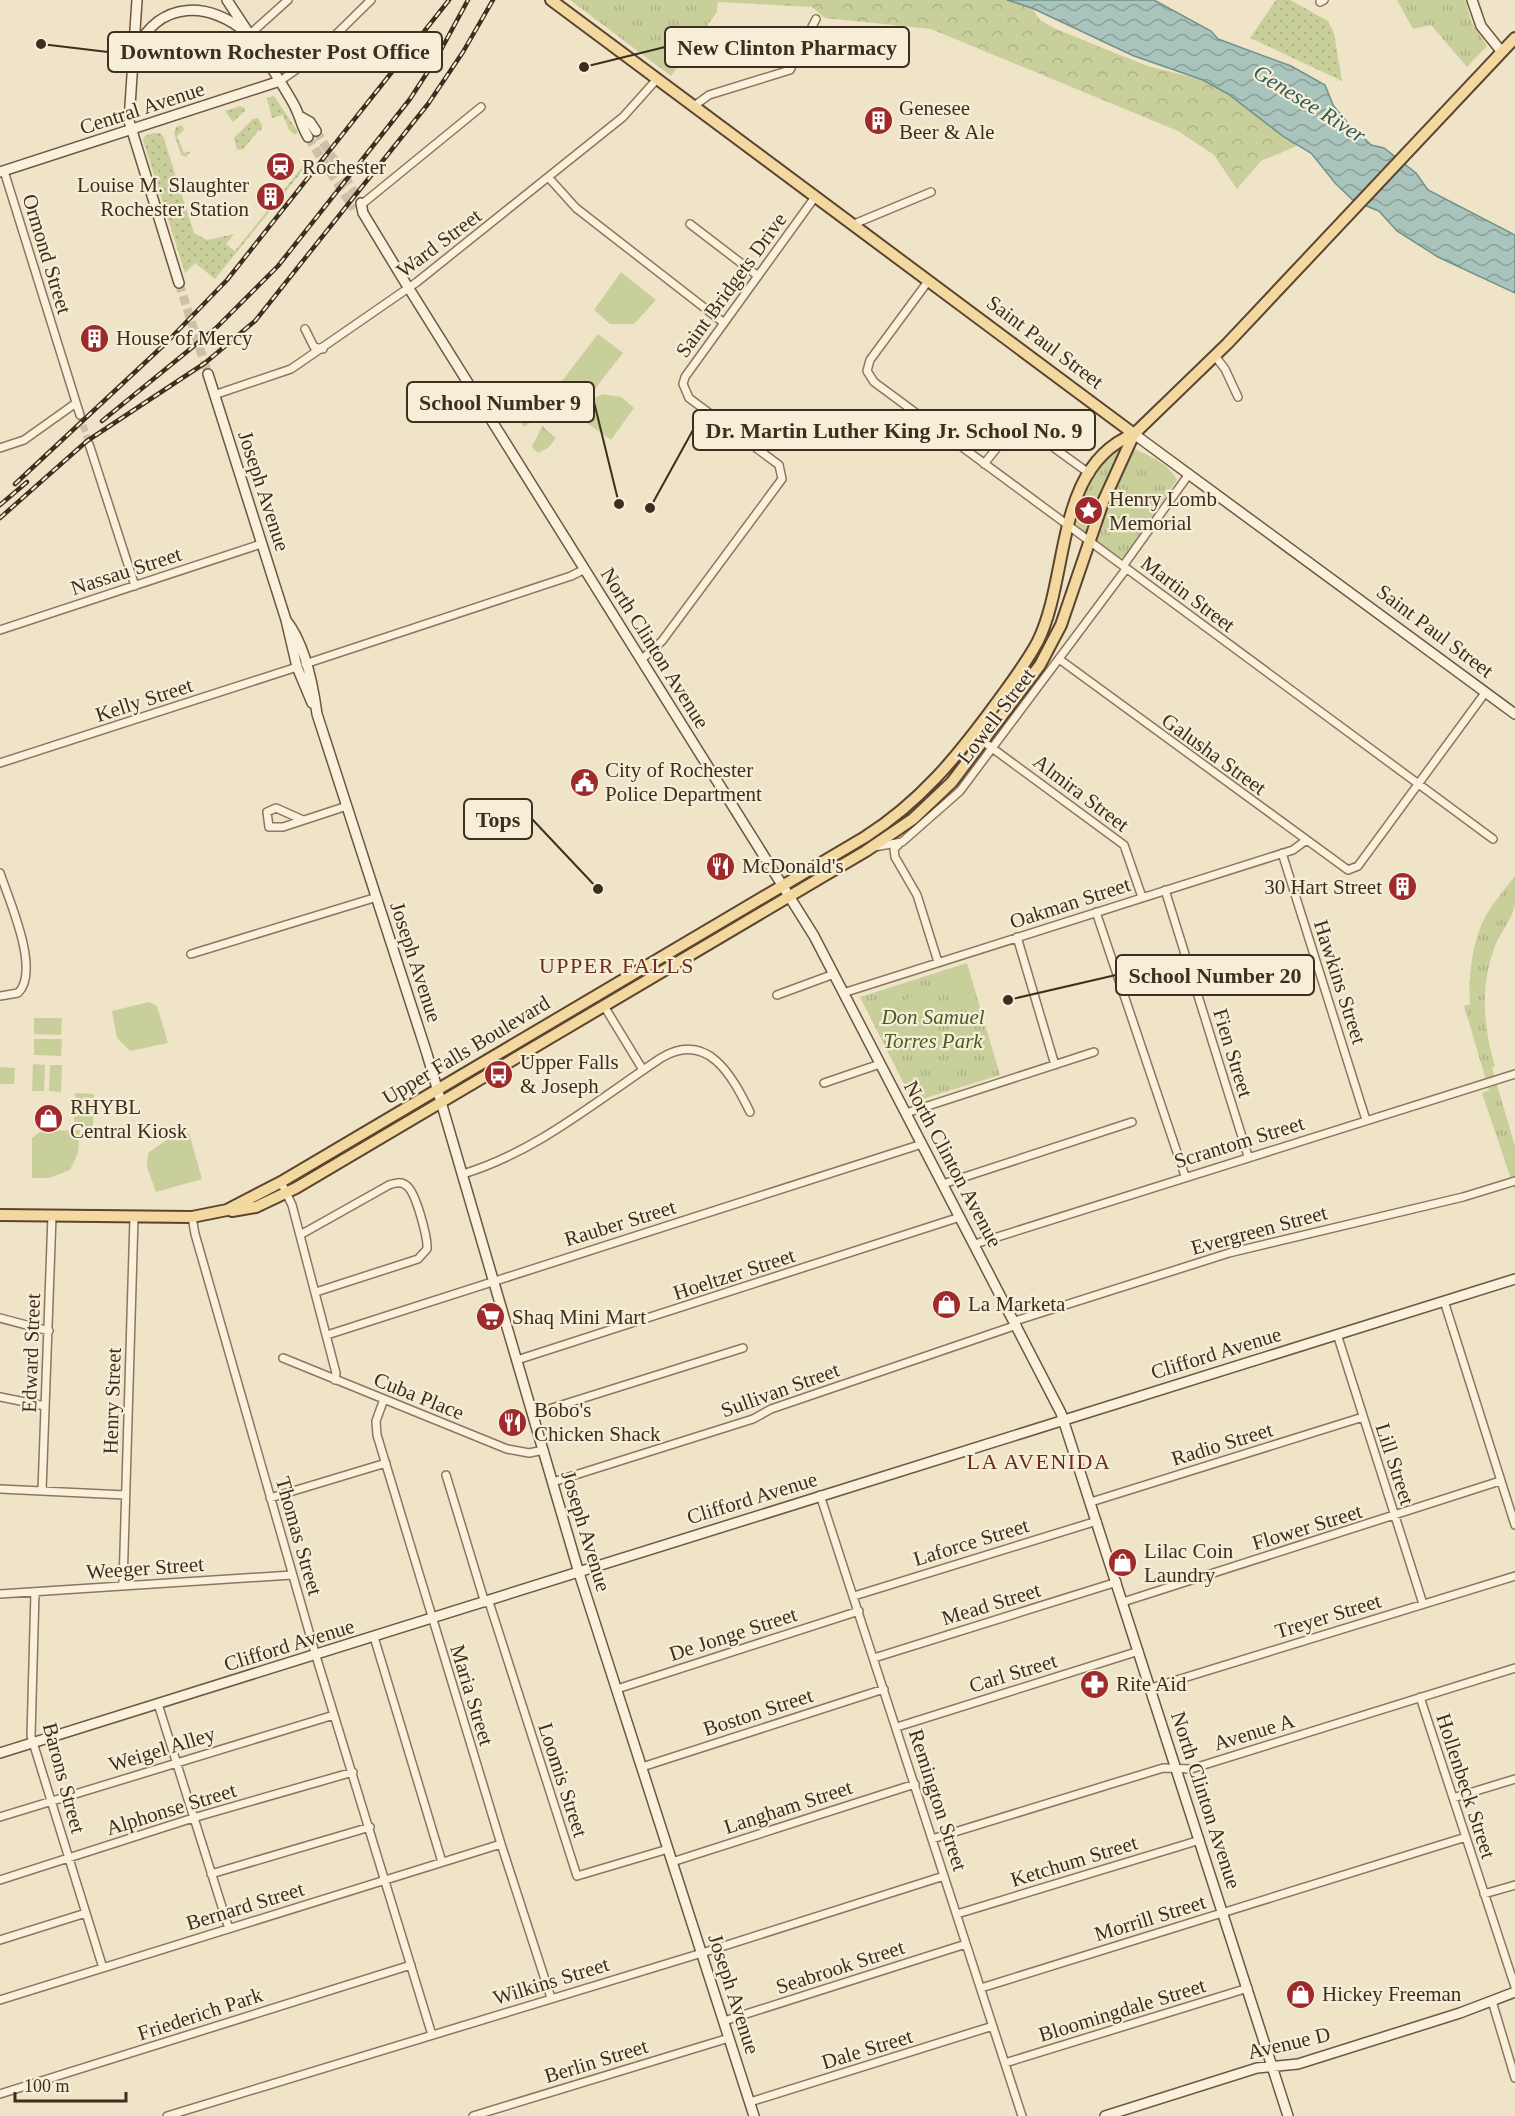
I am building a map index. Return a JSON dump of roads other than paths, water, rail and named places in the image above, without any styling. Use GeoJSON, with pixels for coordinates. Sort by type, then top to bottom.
{"type":"FeatureCollection","features":[{"type":"Feature","properties":{"kind":"main road"},"geometry":{"type":"LineString","coordinates":[[137,0],[128,115],[179,283]]}},
{"type":"Feature","properties":{"kind":"main road"},"geometry":{"type":"LineString","coordinates":[[227,0],[301,117],[302,129],[312,134]]}},
{"type":"Feature","properties":{"kind":"main road","name":"Saint Paul Street"},"geometry":{"type":"LineString","coordinates":[[551,0],[1515,714]]}},
{"type":"Feature","properties":{"kind":"main road"},"geometry":{"type":"LineString","coordinates":[[1472,0],[1481,26],[1502,51]]}},
{"type":"Feature","properties":{"kind":"main road"},"geometry":{"type":"LineString","coordinates":[[132,66],[148,27],[162,14],[179,6],[198,4],[217,9],[249,34]]}},
{"type":"Feature","properties":{"kind":"main road"},"geometry":{"type":"LineString","coordinates":[[1134,434],[1227,344],[1515,38]]}},
{"type":"Feature","properties":{"kind":"main road","name":"Central Avenue"},"geometry":{"type":"LineString","coordinates":[[2,172],[280,81]]}},
{"type":"Feature","properties":{"kind":"main road","name":"North Clinton Avenue"},"geometry":{"type":"LineString","coordinates":[[360,208],[814,936],[1065,1421],[1288,2116]]}},
{"type":"Feature","properties":{"kind":"main road","name":"Joseph Avenue"},"geometry":{"type":"LineString","coordinates":[[208,374],[441,1102],[579,1573],[754,2116]]}},
{"type":"Feature","properties":{"kind":"main road","name":"Upper Falls Boulevard"},"geometry":{"type":"LineString","coordinates":[[227,1210],[281,1182],[437,1090],[782,886],[898,814],[938,778],[1019,672],[1040,638],[1053,600],[1068,526],[1076,501],[1090,474],[1111,449],[1134,434]]}},
{"type":"Feature","properties":{"kind":"main road","name":"Upper Falls Boulevard"},"geometry":{"type":"LineString","coordinates":[[0,1215],[192,1217],[256,1207],[287,1193],[866,850],[928,805],[952,782],[984,742],[1050,648],[1064,618],[1108,492],[1134,434]]}},
{"type":"Feature","properties":{"kind":"main road","name":"Clifford Avenue"},"geometry":{"type":"LineString","coordinates":[[0,1754],[1515,1279]]}},
{"type":"Feature","properties":{"kind":"main road","name":"Avenue D"},"geometry":{"type":"LineString","coordinates":[[1105,2116],[1257,2068],[1298,2064],[1515,1992]]}},
{"type":"Feature","properties":{"kind":"street"},"geometry":{"type":"LineString","coordinates":[[249,34],[288,0]]}},
{"type":"Feature","properties":{"kind":"street","name":"Central Avenue"},"geometry":{"type":"LineString","coordinates":[[280,81],[304,65],[371,0]]}},
{"type":"Feature","properties":{"kind":"street"},"geometry":{"type":"LineString","coordinates":[[694,106],[709,95],[790,70],[816,20]]}},
{"type":"Feature","properties":{"kind":"street","name":"Ward Street"},"geometry":{"type":"LineString","coordinates":[[214,395],[291,369],[323,349],[408,288],[549,178],[630,112],[657,79]]}},
{"type":"Feature","properties":{"kind":"street"},"geometry":{"type":"LineString","coordinates":[[360,208],[481,107]]}},
{"type":"Feature","properties":{"kind":"street","name":"Ormond Street"},"geometry":{"type":"LineString","coordinates":[[2,172],[80,415]]}},
{"type":"Feature","properties":{"kind":"street"},"geometry":{"type":"LineString","coordinates":[[549,178],[576,208],[724,323]]}},
{"type":"Feature","properties":{"kind":"street"},"geometry":{"type":"LineString","coordinates":[[854,224],[931,192]]}},
{"type":"Feature","properties":{"kind":"street","name":"Saint Bridgets Drive"},"geometry":{"type":"LineString","coordinates":[[641,660],[662,641],[782,479],[781,468],[776,462],[684,392],[685,377],[815,197]]}},
{"type":"Feature","properties":{"kind":"street"},"geometry":{"type":"LineString","coordinates":[[690,224],[758,276]]}},
{"type":"Feature","properties":{"kind":"street","name":"Martin Street"},"geometry":{"type":"LineString","coordinates":[[929,280],[870,360],[867,371],[874,382],[1493,839]]}},
{"type":"Feature","properties":{"kind":"street"},"geometry":{"type":"LineString","coordinates":[[305,329],[314,347],[323,349]]}},
{"type":"Feature","properties":{"kind":"street"},"geometry":{"type":"LineString","coordinates":[[1215,356],[1225,369],[1238,397]]}},
{"type":"Feature","properties":{"kind":"street"},"geometry":{"type":"LineString","coordinates":[[0,448],[24,441],[76,403]]}},
{"type":"Feature","properties":{"kind":"street"},"geometry":{"type":"LineString","coordinates":[[984,464],[1011,430],[1024,426],[1090,474]]}},
{"type":"Feature","properties":{"kind":"street"},"geometry":{"type":"LineString","coordinates":[[89,444],[135,586]]}},
{"type":"Feature","properties":{"kind":"street","name":"Lowell Street"},"geometry":{"type":"LineString","coordinates":[[866,850],[899,844],[954,798],[1059,660],[1189,474]]}},
{"type":"Feature","properties":{"kind":"street","name":"Nassau Street"},"geometry":{"type":"LineString","coordinates":[[0,630],[261,544]]}},
{"type":"Feature","properties":{"kind":"street","name":"Kelly Street"},"geometry":{"type":"LineString","coordinates":[[0,764],[571,576],[585,569]]}},
{"type":"Feature","properties":{"kind":"street","name":"Galusha Street"},"geometry":{"type":"LineString","coordinates":[[1059,660],[1343,869],[1351,870],[1358,866],[1418,784]]}},
{"type":"Feature","properties":{"kind":"street"},"geometry":{"type":"LineString","coordinates":[[1418,784],[1485,693]]}},
{"type":"Feature","properties":{"kind":"street","name":"Almira Street"},"geometry":{"type":"LineString","coordinates":[[973,734],[1124,844],[1142,897]]}},
{"type":"Feature","properties":{"kind":"street"},"geometry":{"type":"LineString","coordinates":[[303,820],[276,808],[267,812],[266,817],[269,827],[275,828],[303,820],[347,806]]}},
{"type":"Feature","properties":{"kind":"street","name":"Oakman Street"},"geometry":{"type":"LineString","coordinates":[[843,993],[1282,853],[1297,848],[1305,841]]}},
{"type":"Feature","properties":{"kind":"street"},"geometry":{"type":"LineString","coordinates":[[899,844],[894,849],[895,857],[917,895],[938,962]]}},
{"type":"Feature","properties":{"kind":"street","name":"Hawkins Street"},"geometry":{"type":"LineString","coordinates":[[1282,853],[1366,1120]]}},
{"type":"Feature","properties":{"kind":"street"},"geometry":{"type":"LineString","coordinates":[[0,873],[24,947],[27,970],[24,984],[18,993],[0,996]]}},
{"type":"Feature","properties":{"kind":"street","name":"Fien Street"},"geometry":{"type":"LineString","coordinates":[[1165,890],[1248,1156]]}},
{"type":"Feature","properties":{"kind":"street"},"geometry":{"type":"LineString","coordinates":[[191,954],[376,897]]}},
{"type":"Feature","properties":{"kind":"street"},"geometry":{"type":"LineString","coordinates":[[1096,912],[1185,1176]]}},
{"type":"Feature","properties":{"kind":"street"},"geometry":{"type":"LineString","coordinates":[[1017,937],[1055,1065]]}},
{"type":"Feature","properties":{"kind":"street"},"geometry":{"type":"LineString","coordinates":[[777,995],[834,974]]}},
{"type":"Feature","properties":{"kind":"street"},"geometry":{"type":"LineString","coordinates":[[604,1006],[643,1070]]}},
{"type":"Feature","properties":{"kind":"street"},"geometry":{"type":"LineString","coordinates":[[463,1173],[500,1161],[531,1146],[643,1070],[675,1052],[690,1050],[704,1053],[716,1060],[725,1070],[750,1112]]}},
{"type":"Feature","properties":{"kind":"street"},"geometry":{"type":"LineString","coordinates":[[906,1113],[1094,1052]]}},
{"type":"Feature","properties":{"kind":"street"},"geometry":{"type":"LineString","coordinates":[[824,1083],[880,1064]]}},
{"type":"Feature","properties":{"kind":"street","name":"Scrantom Street"},"geometry":{"type":"LineString","coordinates":[[975,1244],[1248,1156],[1515,1074]]}},
{"type":"Feature","properties":{"kind":"street"},"geometry":{"type":"LineString","coordinates":[[943,1184],[1132,1122]]}},
{"type":"Feature","properties":{"kind":"street","name":"Rauber Street"},"geometry":{"type":"LineString","coordinates":[[327,1335],[922,1144]]}},
{"type":"Feature","properties":{"kind":"street","name":"Evergreen Street"},"geometry":{"type":"LineString","coordinates":[[1016,1323],[1229,1253],[1463,1197],[1515,1181]]}},
{"type":"Feature","properties":{"kind":"street"},"geometry":{"type":"LineString","coordinates":[[281,1182],[287,1193],[316,1292],[336,1372],[335,1380]]}},
{"type":"Feature","properties":{"kind":"street"},"geometry":{"type":"LineString","coordinates":[[300,1235],[388,1185],[399,1183],[407,1186],[412,1193],[427,1239],[426,1252],[418,1259],[316,1292]]}},
{"type":"Feature","properties":{"kind":"street","name":"Edward Street"},"geometry":{"type":"LineString","coordinates":[[42,1491],[52,1216]]}},
{"type":"Feature","properties":{"kind":"street","name":"Thomas Street"},"geometry":{"type":"LineString","coordinates":[[192,1217],[292,1575],[432,2035]]}},
{"type":"Feature","properties":{"kind":"street","name":"Hoeltzer Street"},"geometry":{"type":"LineString","coordinates":[[518,1360],[960,1217]]}},
{"type":"Feature","properties":{"kind":"street","name":"Henry Street"},"geometry":{"type":"LineString","coordinates":[[123,1586],[134,1218]]}},
{"type":"Feature","properties":{"kind":"street"},"geometry":{"type":"LineString","coordinates":[[1444,1301],[1515,1526]]}},
{"type":"Feature","properties":{"kind":"street"},"geometry":{"type":"LineString","coordinates":[[0,1318],[49,1331]]}},
{"type":"Feature","properties":{"kind":"street","name":"Sullivan Street"},"geometry":{"type":"LineString","coordinates":[[553,1482],[753,1419],[771,1409],[1016,1323]]}},
{"type":"Feature","properties":{"kind":"street","name":"Lill Street"},"geometry":{"type":"LineString","coordinates":[[1337,1334],[1423,1604]]}},
{"type":"Feature","properties":{"kind":"street"},"geometry":{"type":"LineString","coordinates":[[533,1414],[743,1348]]}},
{"type":"Feature","properties":{"kind":"street","name":"Cuba Place"},"geometry":{"type":"LineString","coordinates":[[283,1358],[510,1450],[529,1453],[543,1450]]}},
{"type":"Feature","properties":{"kind":"street"},"geometry":{"type":"LineString","coordinates":[[0,1397],[45,1406]]}},
{"type":"Feature","properties":{"kind":"street","name":"Maria Street"},"geometry":{"type":"LineString","coordinates":[[384,1400],[376,1430],[501,1844],[551,1998]]}},
{"type":"Feature","properties":{"kind":"street","name":"Radio Street"},"geometry":{"type":"LineString","coordinates":[[1091,1502],[1363,1417]]}},
{"type":"Feature","properties":{"kind":"street"},"geometry":{"type":"LineString","coordinates":[[270,1498],[386,1463]]}},
{"type":"Feature","properties":{"kind":"street"},"geometry":{"type":"LineString","coordinates":[[446,1475],[487,1602]]}},
{"type":"Feature","properties":{"kind":"street","name":"Flower Street"},"geometry":{"type":"LineString","coordinates":[[1123,1602],[1395,1517],[1500,1481]]}},
{"type":"Feature","properties":{"kind":"street"},"geometry":{"type":"LineString","coordinates":[[0,1489],[125,1495]]}},
{"type":"Feature","properties":{"kind":"street","name":"Remington Street"},"geometry":{"type":"LineString","coordinates":[[820,1496],[1022,2116]]}},
{"type":"Feature","properties":{"kind":"street","name":"Laforce Street"},"geometry":{"type":"LineString","coordinates":[[854,1596],[1097,1521]]}},
{"type":"Feature","properties":{"kind":"street","name":"Weeger Street"},"geometry":{"type":"LineString","coordinates":[[0,1594],[292,1575]]}},
{"type":"Feature","properties":{"kind":"street","name":"Treyer Street"},"geometry":{"type":"LineString","coordinates":[[1151,1688],[1515,1576]]}},
{"type":"Feature","properties":{"kind":"street","name":"Mead Street"},"geometry":{"type":"LineString","coordinates":[[874,1658],[1117,1582]]}},
{"type":"Feature","properties":{"kind":"street","name":"Barons Street"},"geometry":{"type":"LineString","coordinates":[[35,1592],[30,1724],[33,1743],[103,1968]]}},
{"type":"Feature","properties":{"kind":"street","name":"Loomis Street"},"geometry":{"type":"LineString","coordinates":[[487,1602],[577,1876],[668,1849]]}},
{"type":"Feature","properties":{"kind":"street","name":"De Jonge Street"},"geometry":{"type":"LineString","coordinates":[[617,1689],[859,1611]]}},
{"type":"Feature","properties":{"kind":"street"},"geometry":{"type":"LineString","coordinates":[[374,1637],[442,1862]]}},
{"type":"Feature","properties":{"kind":"street","name":"Carl Street"},"geometry":{"type":"LineString","coordinates":[[897,1727],[1139,1651]]}},
{"type":"Feature","properties":{"kind":"street","name":"Avenue A"},"geometry":{"type":"LineString","coordinates":[[933,1839],[1163,1768],[1191,1769],[1515,1668]]}},
{"type":"Feature","properties":{"kind":"street","name":"Boston Street"},"geometry":{"type":"LineString","coordinates":[[642,1767],[884,1689]]}},
{"type":"Feature","properties":{"kind":"street","name":"Hollenbeck Street"},"geometry":{"type":"LineString","coordinates":[[1420,1698],[1515,1987]]}},
{"type":"Feature","properties":{"kind":"street"},"geometry":{"type":"LineString","coordinates":[[158,1704],[229,1929]]}},
{"type":"Feature","properties":{"kind":"street","name":"Weigel Alley"},"geometry":{"type":"LineString","coordinates":[[0,1817],[334,1715]]}},
{"type":"Feature","properties":{"kind":"street","name":"Alphonse Street"},"geometry":{"type":"LineString","coordinates":[[0,1880],[193,1818],[353,1772]]}},
{"type":"Feature","properties":{"kind":"street"},"geometry":{"type":"LineString","coordinates":[[1453,1798],[1515,1779]]}},
{"type":"Feature","properties":{"kind":"street","name":"Langham Street"},"geometry":{"type":"LineString","coordinates":[[672,1862],[915,1784]]}},
{"type":"Feature","properties":{"kind":"street"},"geometry":{"type":"LineString","coordinates":[[211,1874],[370,1827]]}},
{"type":"Feature","properties":{"kind":"street","name":"Morrill Street"},"geometry":{"type":"LineString","coordinates":[[981,1988],[1466,1837]]}},
{"type":"Feature","properties":{"kind":"street","name":"Ketchum Street"},"geometry":{"type":"LineString","coordinates":[[957,1914],[1200,1840]]}},
{"type":"Feature","properties":{"kind":"street","name":"Bernard Street"},"geometry":{"type":"LineString","coordinates":[[0,2000],[501,1844]]}},
{"type":"Feature","properties":{"kind":"street","name":"Wilkins Street"},"geometry":{"type":"LineString","coordinates":[[167,2116],[702,1953],[944,1876]]}},
{"type":"Feature","properties":{"kind":"street"},"geometry":{"type":"LineString","coordinates":[[1484,1894],[1515,1885]]}},
{"type":"Feature","properties":{"kind":"street"},"geometry":{"type":"LineString","coordinates":[[0,1940],[86,1913]]}},
{"type":"Feature","properties":{"kind":"street","name":"Seabrook Street"},"geometry":{"type":"LineString","coordinates":[[724,2021],[966,1944]]}},
{"type":"Feature","properties":{"kind":"street","name":"Friederich Park"},"geometry":{"type":"LineString","coordinates":[[0,2094],[411,1965]]}},
{"type":"Feature","properties":{"kind":"street","name":"Bloomingdale Street"},"geometry":{"type":"LineString","coordinates":[[1005,2063],[1248,1988]]}},
{"type":"Feature","properties":{"kind":"street"},"geometry":{"type":"LineString","coordinates":[[1492,2001],[1515,2078]]}},
{"type":"Feature","properties":{"kind":"street","name":"Dale Street"},"geometry":{"type":"LineString","coordinates":[[750,2102],[993,2026]]}},
{"type":"Feature","properties":{"kind":"street","name":"Berlin Street"},"geometry":{"type":"LineString","coordinates":[[473,2116],[729,2038]]}},
{"type":"Feature","properties":{"kind":"water","name":"Genesee River"},"geometry":{"type":"Polygon","coordinates":[[[1007,0],[1154,0],[1211,31],[1218,39],[1291,66],[1325,85],[1333,105],[1346,121],[1371,145],[1384,148],[1416,173],[1428,190],[1515,235],[1515,293],[1438,257],[1397,231],[1379,211],[1354,201],[1336,184],[1311,153],[1284,137],[1228,94],[1203,80],[1134,56],[1032,8],[1007,0]]]}},
{"type":"Feature","properties":{"kind":"tunnel"},"geometry":{"type":"LineString","coordinates":[[316,131],[361,203]]}},
{"type":"Feature","properties":{"kind":"tunnel"},"geometry":{"type":"LineString","coordinates":[[308,137],[354,209]]}},
{"type":"Feature","properties":{"kind":"tunnel"},"geometry":{"type":"LineString","coordinates":[[179,283],[208,374]]}},
{"type":"Feature","properties":{"kind":"tunnel"},"geometry":{"type":"LineString","coordinates":[[80,415],[89,444]]}},
{"type":"Feature","properties":{"kind":"railway"},"geometry":{"type":"LineString","coordinates":[[15,484],[166,343],[227,280],[449,0]]}},
{"type":"Feature","properties":{"kind":"railway"},"geometry":{"type":"LineString","coordinates":[[102,421],[216,328],[278,266],[410,99],[436,59],[468,0]]}},
{"type":"Feature","properties":{"kind":"railway"},"geometry":{"type":"LineString","coordinates":[[0,518],[87,441],[205,363],[255,321],[428,104],[463,52],[493,0]]}},
{"type":"Feature","properties":{"kind":"railway"},"geometry":{"type":"LineString","coordinates":[[0,505],[27,482]]}},
{"type":"Feature","properties":{"kind":"place","name":"Downtown Rochester Post Office"},"geometry":{"type":"Point","coordinates":[41,44]}},
{"type":"Feature","properties":{"kind":"place","name":"New Clinton Pharmacy"},"geometry":{"type":"Point","coordinates":[584,67]}},
{"type":"Feature","properties":{"kind":"place","name":"Genesee Beer & Ale"},"geometry":{"type":"Point","coordinates":[878,120]}},
{"type":"Feature","properties":{"kind":"place","name":"Rochester"},"geometry":{"type":"Point","coordinates":[281,167]}},
{"type":"Feature","properties":{"kind":"place","name":"Louise M. Slaughter Rochester Station"},"geometry":{"type":"Point","coordinates":[270,197]}},
{"type":"Feature","properties":{"kind":"place","name":"House of Mercy"},"geometry":{"type":"Point","coordinates":[95,338]}},
{"type":"Feature","properties":{"kind":"place","name":"School Number 9"},"geometry":{"type":"Point","coordinates":[619,504]}},
{"type":"Feature","properties":{"kind":"place","name":"Dr. Martin Luther King Jr. School No. 9"},"geometry":{"type":"Point","coordinates":[650,508]}},
{"type":"Feature","properties":{"kind":"place","name":"Henry Lomb Memorial"},"geometry":{"type":"Point","coordinates":[1088,511]}},
{"type":"Feature","properties":{"kind":"place","name":"City of Rochester Police Department"},"geometry":{"type":"Point","coordinates":[584,782]}},
{"type":"Feature","properties":{"kind":"place","name":"McDonald's"},"geometry":{"type":"Point","coordinates":[721,866]}},
{"type":"Feature","properties":{"kind":"place","name":"30 Hart Street"},"geometry":{"type":"Point","coordinates":[1403,887]}},
{"type":"Feature","properties":{"kind":"place","name":"Tops"},"geometry":{"type":"Point","coordinates":[598,889]}},
{"type":"Feature","properties":{"kind":"place","name":"School Number 20"},"geometry":{"type":"Point","coordinates":[1008,1000]}},
{"type":"Feature","properties":{"kind":"place","name":"Upper Falls & Joseph"},"geometry":{"type":"Point","coordinates":[499,1074]}},
{"type":"Feature","properties":{"kind":"place","name":"RHYBL Central Kiosk"},"geometry":{"type":"Point","coordinates":[49,1119]}},
{"type":"Feature","properties":{"kind":"place","name":"La Marketa"},"geometry":{"type":"Point","coordinates":[947,1304]}},
{"type":"Feature","properties":{"kind":"place","name":"Shaq Mini Mart"},"geometry":{"type":"Point","coordinates":[491,1317]}},
{"type":"Feature","properties":{"kind":"place","name":"Bobo's Chicken Shack"},"geometry":{"type":"Point","coordinates":[513,1422]}},
{"type":"Feature","properties":{"kind":"place","name":"Lilac Coin Laundry"},"geometry":{"type":"Point","coordinates":[1123,1563]}},
{"type":"Feature","properties":{"kind":"place","name":"Rite Aid"},"geometry":{"type":"Point","coordinates":[1095,1684]}},
{"type":"Feature","properties":{"kind":"place","name":"Hickey Freeman"},"geometry":{"type":"Point","coordinates":[1301,1994]}},
{"type":"Feature","properties":{"kind":"district","name":"UPPER FALLS"},"geometry":{"type":"Point","coordinates":[617,965]}},
{"type":"Feature","properties":{"kind":"district","name":"LA AVENIDA"},"geometry":{"type":"Point","coordinates":[1039,1461]}},
{"type":"Feature","properties":{"kind":"park label","name":"Don Samuel Torres Park"},"geometry":{"type":"Point","coordinates":[933,1029]}}]}
